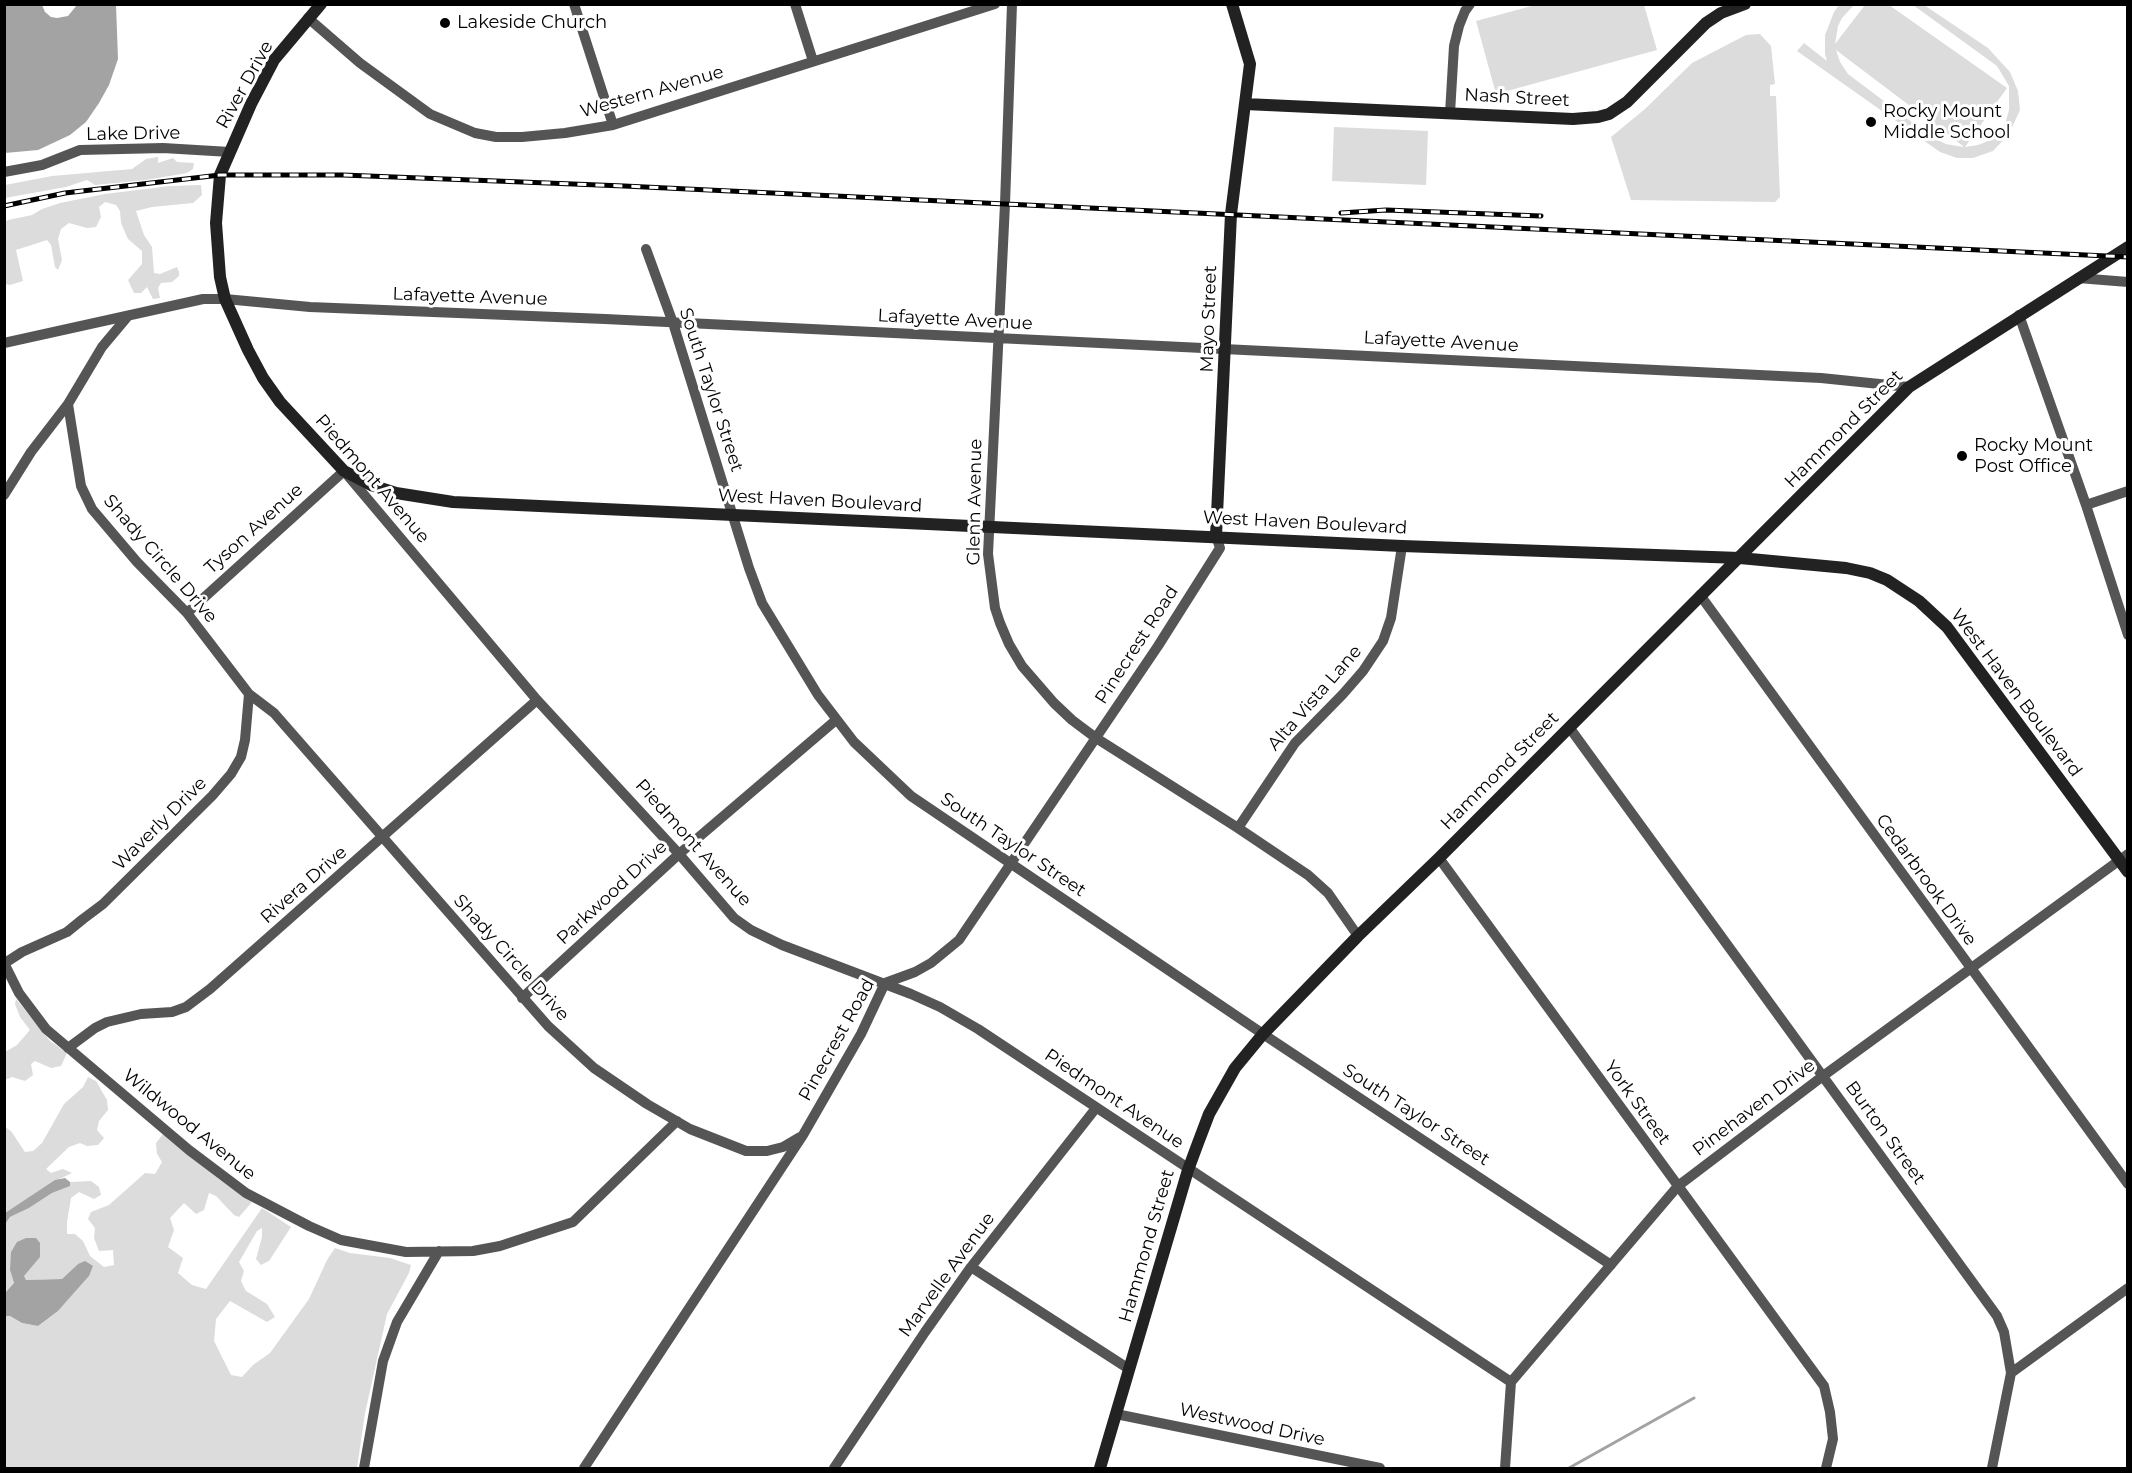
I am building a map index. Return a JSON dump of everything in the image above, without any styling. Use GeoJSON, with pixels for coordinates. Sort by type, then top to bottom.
{"type":"FeatureCollection","features":[{"type":"Feature","properties":{"kind":"street"},"geometry":{"type":"LineString","coordinates":[[574,4],[613,125]]}},
{"type":"Feature","properties":{"kind":"street"},"geometry":{"type":"LineString","coordinates":[[795,4],[813,61]]}},
{"type":"Feature","properties":{"kind":"street","name":"Western Avenue"},"geometry":{"type":"LineString","coordinates":[[308,18],[360,63],[430,114],[475,133],[496,137],[522,137],[613,125],[995,4]]}},
{"type":"Feature","properties":{"kind":"street","name":"Glenn Avenue"},"geometry":{"type":"LineString","coordinates":[[1012,4],[988,554],[1000,623],[1022,666],[1072,720],[1096,738],[1308,875],[1328,893],[1358,936]]}},
{"type":"Feature","properties":{"kind":"street","name":"Mayo Street"},"geometry":{"type":"LineString","coordinates":[[1216,536],[1231,214],[1250,64],[1232,4]]}},
{"type":"Feature","properties":{"kind":"street"},"geometry":{"type":"LineString","coordinates":[[1450,113],[1454,46],[1459,26],[1470,4]]}},
{"type":"Feature","properties":{"kind":"street","name":"Nash Street"},"geometry":{"type":"LineString","coordinates":[[1245,104],[1585,119],[1609,114],[1636,94],[1699,29],[1732,6],[1745,4]]}},
{"type":"Feature","properties":{"kind":"street","name":"River Drive"},"geometry":{"type":"LineString","coordinates":[[220,175],[251,104],[274,60],[308,18],[322,6]]}},
{"type":"Feature","properties":{"kind":"street","name":"Lake Drive"},"geometry":{"type":"LineString","coordinates":[[4,172],[42,165],[80,150],[163,148],[230,152]]}},
{"type":"Feature","properties":{"kind":"street","name":"Piedmont Avenue"},"geometry":{"type":"LineString","coordinates":[[220,175],[216,223],[220,277],[225,299],[263,378],[280,402],[344,471],[537,700],[679,854],[734,918],[751,930],[782,945],[885,983],[940,1007],[959,1018],[1510,1382]]}},
{"type":"Feature","properties":{"kind":"street","name":"Hammond Street"},"geometry":{"type":"LineString","coordinates":[[1100,1468],[1188,1170],[1209,1114],[1236,1068],[1263,1034],[1358,936],[1439,858],[1909,387],[2127,247]]}},
{"type":"Feature","properties":{"kind":"street","name":"South Taylor Street"},"geometry":{"type":"LineString","coordinates":[[646,249],[673,323],[762,603],[800,667],[836,720],[878,766],[911,796],[1611,1265]]}},
{"type":"Feature","properties":{"kind":"street"},"geometry":{"type":"LineString","coordinates":[[2078,278],[2127,282]]}},
{"type":"Feature","properties":{"kind":"street","name":"Lafayette Avenue"},"geometry":{"type":"LineString","coordinates":[[4,343],[202,299],[225,299],[310,307],[1226,348],[1821,378],[1909,387]]}},
{"type":"Feature","properties":{"kind":"street"},"geometry":{"type":"LineString","coordinates":[[2019,315],[2086,505],[2127,634]]}},
{"type":"Feature","properties":{"kind":"street"},"geometry":{"type":"LineString","coordinates":[[4,495],[31,453],[68,404],[102,347],[128,316]]}},
{"type":"Feature","properties":{"kind":"street","name":"Shady Circle Drive"},"geometry":{"type":"LineString","coordinates":[[68,404],[75,458],[86,499],[137,562],[187,612],[249,694],[274,713],[548,1026],[594,1068],[647,1104],[690,1129],[746,1151],[767,1151],[783,1146],[803,1135]]}},
{"type":"Feature","properties":{"kind":"street","name":"West Haven Boulevard"},"geometry":{"type":"LineString","coordinates":[[344,471],[370,485],[396,493],[453,502],[1402,546],[1740,558],[1846,568],[1869,573],[1887,580],[1919,601],[1947,627],[2123,857],[2127,872]]}},
{"type":"Feature","properties":{"kind":"street","name":"Tyson Avenue"},"geometry":{"type":"LineString","coordinates":[[187,612],[344,471]]}},
{"type":"Feature","properties":{"kind":"street"},"geometry":{"type":"LineString","coordinates":[[2086,505],[2127,491]]}},
{"type":"Feature","properties":{"kind":"street","name":"Pinecrest Road"},"geometry":{"type":"LineString","coordinates":[[584,1468],[803,1135],[861,1034],[885,983],[915,972],[931,963],[959,940],[1158,646],[1220,548],[1216,536]]}},
{"type":"Feature","properties":{"kind":"street","name":"Alta Vista Lane"},"geometry":{"type":"LineString","coordinates":[[1238,828],[1295,743],[1349,687],[1383,641],[1391,618],[1402,546]]}},
{"type":"Feature","properties":{"kind":"street","name":"Cedarbrook Drive"},"geometry":{"type":"LineString","coordinates":[[1700,595],[2127,1184]]}},
{"type":"Feature","properties":{"kind":"street","name":"Waverly Drive"},"geometry":{"type":"LineString","coordinates":[[5,963],[22,952],[67,932],[103,904],[212,796],[241,758],[249,694]]}},
{"type":"Feature","properties":{"kind":"street","name":"Rivera Drive"},"geometry":{"type":"LineString","coordinates":[[68,1048],[88,1032],[107,1022],[141,1014],[172,1012],[186,1007],[210,989],[384,837],[537,700]]}},
{"type":"Feature","properties":{"kind":"street","name":"Parkwood Drive"},"geometry":{"type":"LineString","coordinates":[[522,998],[679,854],[836,720]]}},
{"type":"Feature","properties":{"kind":"street","name":"Burton Street"},"geometry":{"type":"LineString","coordinates":[[1569,727],[1997,1316],[2004,1332],[2011,1373],[1992,1468]]}},
{"type":"Feature","properties":{"kind":"street","name":"Pinehaven Drive"},"geometry":{"type":"LineString","coordinates":[[1510,1382],[1678,1186],[1823,1076],[2123,857]]}},
{"type":"Feature","properties":{"kind":"street","name":"York Street"},"geometry":{"type":"LineString","coordinates":[[1439,858],[1824,1386],[1833,1438],[1826,1468]]}},
{"type":"Feature","properties":{"kind":"street","name":"Wildwood Avenue"},"geometry":{"type":"LineString","coordinates":[[5,963],[19,993],[45,1029],[189,1150],[246,1192],[309,1226],[341,1240],[406,1252],[473,1251],[500,1246],[573,1222],[677,1121]]}},
{"type":"Feature","properties":{"kind":"street","name":"Marvelle Avenue"},"geometry":{"type":"LineString","coordinates":[[834,1468],[924,1332],[971,1267],[1096,1108]]}},
{"type":"Feature","properties":{"kind":"street"},"geometry":{"type":"LineString","coordinates":[[364,1468],[383,1361],[397,1322],[439,1251]]}},
{"type":"Feature","properties":{"kind":"street"},"geometry":{"type":"LineString","coordinates":[[971,1267],[1129,1369]]}},
{"type":"Feature","properties":{"kind":"street"},"geometry":{"type":"LineString","coordinates":[[2011,1373],[2127,1288]]}},
{"type":"Feature","properties":{"kind":"street"},"geometry":{"type":"LineString","coordinates":[[1505,1468],[1510,1382]]}},
{"type":"Feature","properties":{"kind":"street","name":"Westwood Drive"},"geometry":{"type":"LineString","coordinates":[[1116,1414],[1380,1468]]}},
{"type":"Feature","properties":{"kind":"shaded area"},"geometry":{"type":"Polygon","coordinates":[[[1539,4],[1644,5],[1657,50],[1496,94],[1476,21],[1539,4]]]}},
{"type":"Feature","properties":{"kind":"shaded area"},"geometry":{"type":"Polygon","coordinates":[[[4,5],[42,5],[45,12],[57,18],[68,16],[77,5],[116,5],[118,59],[109,85],[86,122],[70,135],[38,150],[5,153],[4,5]]]}},
{"type":"Feature","properties":{"kind":"shaded area"},"geometry":{"type":"Polygon","coordinates":[[[1839,5],[1854,5],[1838,26],[1835,44],[1865,5],[1889,5],[2007,88],[1965,147],[1988,141],[2005,124],[2009,110],[2009,86],[1997,66],[1913,5],[1924,5],[1988,48],[2010,72],[2018,91],[2020,110],[2009,134],[1993,151],[1973,158],[1957,158],[1940,152],[1797,51],[1804,43],[1827,61],[1825,35],[1839,5]],[[1836,50],[1848,74],[1933,138],[1946,144],[1963,146],[1836,50]]]}},
{"type":"Feature","properties":{"kind":"shaded area"},"geometry":{"type":"Polygon","coordinates":[[[1760,34],[1771,46],[1775,84],[1770,85],[1770,96],[1776,96],[1780,197],[1775,202],[1631,200],[1611,137],[1645,109],[1692,63],[1746,35],[1760,34]]]}},
{"type":"Feature","properties":{"kind":"shaded area"},"geometry":{"type":"Polygon","coordinates":[[[1334,127],[1428,131],[1426,185],[1332,181],[1334,127]]]}},
{"type":"Feature","properties":{"kind":"shaded area"},"geometry":{"type":"Polygon","coordinates":[[[158,157],[158,163],[173,158],[177,162],[194,163],[193,169],[187,173],[146,180],[95,185],[87,180],[66,187],[5,198],[5,185],[52,176],[132,169],[146,159],[158,157]]]}},
{"type":"Feature","properties":{"kind":"shaded area"},"geometry":{"type":"Polygon","coordinates":[[[201,185],[202,195],[193,203],[136,211],[144,235],[152,247],[154,273],[160,274],[177,267],[179,272],[179,276],[172,282],[161,283],[158,288],[160,298],[153,299],[147,287],[141,293],[134,293],[128,280],[142,264],[142,251],[128,239],[116,205],[105,202],[99,207],[101,217],[96,227],[87,228],[69,223],[61,229],[58,239],[62,260],[58,270],[55,267],[51,245],[47,240],[16,250],[23,281],[10,285],[5,284],[4,222],[32,215],[60,203],[105,194],[170,186],[201,185]]]}},
{"type":"Feature","properties":{"kind":"shaded area"},"geometry":{"type":"Polygon","coordinates":[[[16,999],[50,1041],[67,1053],[61,1066],[51,1068],[35,1061],[31,1064],[33,1075],[25,1081],[12,1077],[5,1080],[5,1052],[17,1045],[30,1030],[20,1017],[15,1004],[16,999]]]}},
{"type":"Feature","properties":{"kind":"shaded area"},"geometry":{"type":"Polygon","coordinates":[[[88,1077],[96,1081],[107,1100],[108,1110],[99,1121],[97,1130],[104,1138],[98,1145],[87,1146],[80,1143],[69,1147],[46,1169],[51,1173],[63,1169],[72,1173],[55,1181],[5,1213],[5,1127],[11,1131],[25,1152],[33,1151],[42,1143],[64,1104],[83,1087],[88,1077]]]}},
{"type":"Feature","properties":{"kind":"shaded area"},"geometry":{"type":"Polygon","coordinates":[[[163,1134],[220,1180],[252,1202],[239,1217],[234,1215],[216,1196],[209,1193],[204,1210],[196,1214],[184,1203],[170,1218],[174,1230],[168,1247],[183,1258],[178,1273],[192,1285],[206,1289],[262,1208],[291,1227],[269,1261],[261,1265],[256,1259],[262,1228],[257,1231],[239,1262],[244,1271],[241,1281],[246,1291],[267,1304],[275,1317],[267,1322],[230,1301],[216,1319],[214,1341],[231,1375],[242,1377],[253,1365],[270,1353],[309,1299],[335,1248],[350,1253],[390,1258],[411,1265],[387,1314],[365,1413],[357,1468],[5,1468],[5,1316],[38,1326],[58,1311],[89,1276],[78,1264],[62,1279],[26,1280],[23,1277],[40,1256],[10,1270],[14,1283],[5,1293],[4,1224],[10,1217],[52,1193],[70,1186],[70,1182],[91,1181],[99,1187],[101,1195],[94,1199],[79,1192],[71,1198],[67,1234],[75,1234],[83,1241],[90,1256],[104,1267],[114,1265],[113,1250],[99,1251],[94,1238],[95,1228],[88,1219],[91,1212],[109,1205],[145,1173],[155,1174],[162,1162],[157,1154],[156,1143],[163,1134]]]}},
{"type":"Feature","properties":{"kind":"shaded area"},"geometry":{"type":"Polygon","coordinates":[[[65,1178],[70,1182],[70,1186],[52,1193],[10,1217],[5,1224],[5,1213],[55,1180],[65,1178]]]}},
{"type":"Feature","properties":{"kind":"shaded area"},"geometry":{"type":"Polygon","coordinates":[[[26,1238],[36,1238],[40,1243],[40,1257],[24,1276],[26,1280],[62,1279],[78,1264],[85,1261],[93,1266],[89,1276],[58,1311],[38,1326],[5,1316],[5,1293],[14,1283],[10,1270],[11,1252],[17,1242],[26,1238]]]}},
{"type":"Feature","properties":{"kind":"waterway"},"geometry":{"type":"LineString","coordinates":[[1569,1468],[1694,1398]]}},
{"type":"Feature","properties":{"kind":"railway"},"geometry":{"type":"LineString","coordinates":[[4,206],[65,193],[220,175],[343,175],[624,186],[2128,257]]}},
{"type":"Feature","properties":{"kind":"railway"},"geometry":{"type":"LineString","coordinates":[[1341,213],[1386,210],[1541,216]]}},
{"type":"Feature","properties":{"kind":"place","name":"Lakeside Church"},"geometry":{"type":"Point","coordinates":[445,23]}},
{"type":"Feature","properties":{"kind":"place","name":"Rocky Mount Middle School"},"geometry":{"type":"Point","coordinates":[1871,122]}},
{"type":"Feature","properties":{"kind":"place","name":"Rocky Mount Post Office"},"geometry":{"type":"Point","coordinates":[1962,456]}}]}
